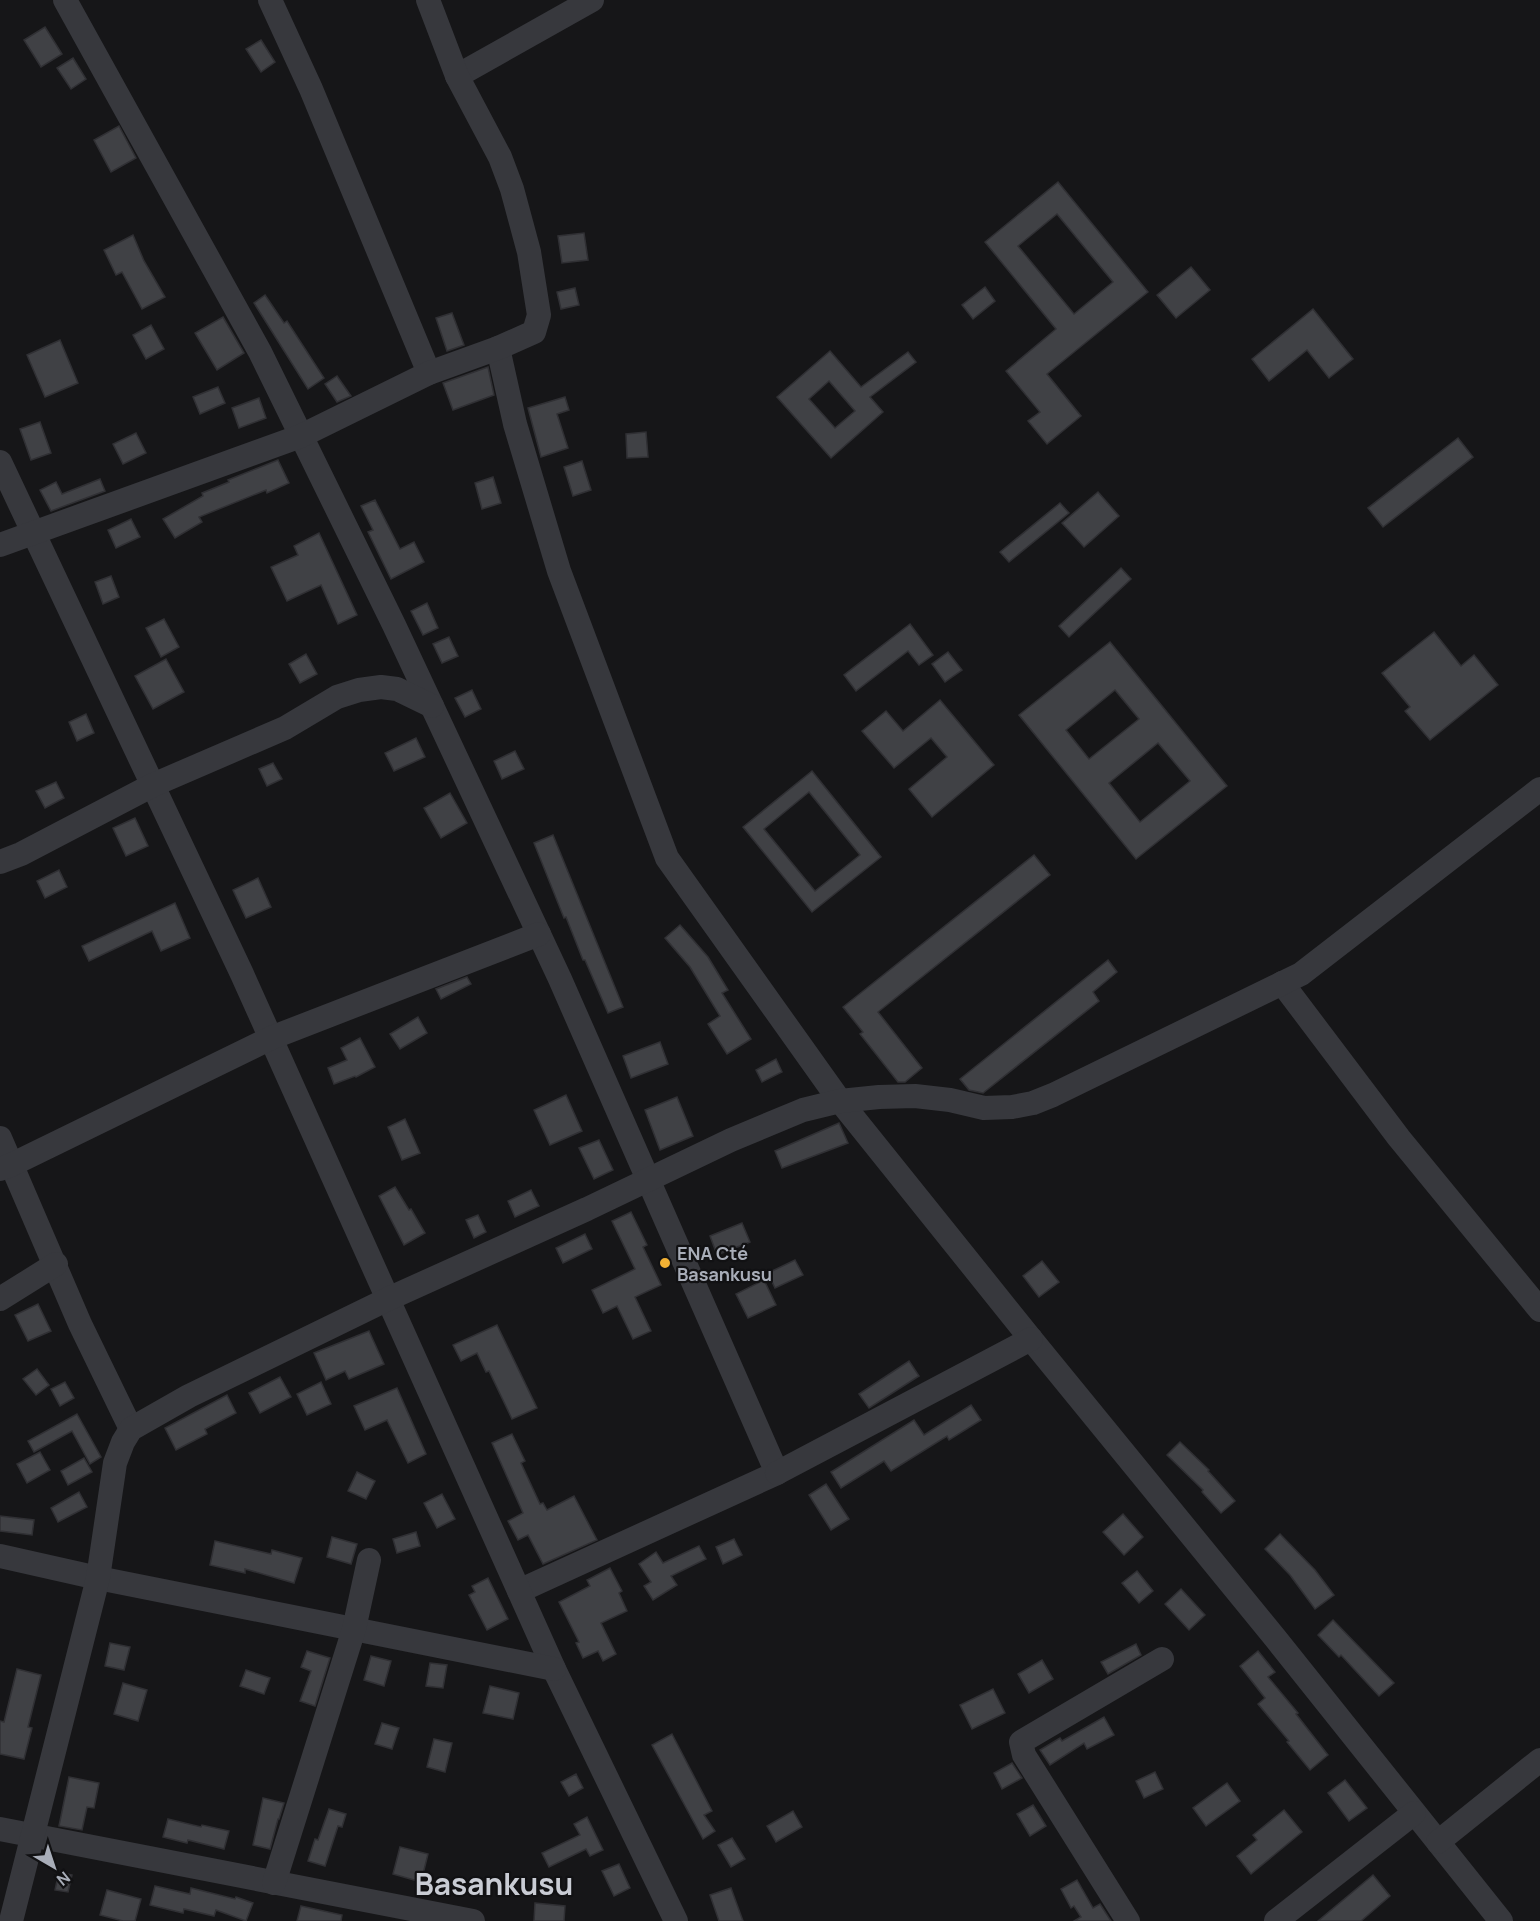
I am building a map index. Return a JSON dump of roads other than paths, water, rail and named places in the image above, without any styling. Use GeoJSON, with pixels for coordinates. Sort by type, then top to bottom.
{"type":"FeatureCollection","features":[{"type":"Feature","properties":{"kind":"street"},"geometry":{"type":"LineString","coordinates":[[65,0],[260,352],[432,706],[649,1179],[777,1473]]}},
{"type":"Feature","properties":{"kind":"street"},"geometry":{"type":"LineString","coordinates":[[270,0],[311,89],[429,373]]}},
{"type":"Feature","properties":{"kind":"street"},"geometry":{"type":"LineString","coordinates":[[0,545],[301,436],[429,373],[498,348],[534,332],[539,315],[529,252],[512,189],[500,157],[457,76],[428,0]]}},
{"type":"Feature","properties":{"kind":"street"},"geometry":{"type":"LineString","coordinates":[[457,76],[592,0]]}},
{"type":"Feature","properties":{"kind":"street"},"geometry":{"type":"LineString","coordinates":[[498,348],[515,424],[560,571],[667,858],[840,1101],[1276,1639],[1501,1921]]}},
{"type":"Feature","properties":{"kind":"street"},"geometry":{"type":"LineString","coordinates":[[0,462],[271,1038],[554,1669],[676,1921]]}},
{"type":"Feature","properties":{"kind":"street"},"geometry":{"type":"LineString","coordinates":[[0,862],[21,854],[153,785],[285,728],[337,697],[359,690],[381,687],[397,689],[432,706]]}},
{"type":"Feature","properties":{"kind":"street"},"geometry":{"type":"LineString","coordinates":[[11,1921],[98,1578],[116,1463],[123,1442],[131,1429],[189,1396],[388,1299],[741,1135],[803,1110],[840,1101],[879,1096],[915,1096],[950,1100],[984,1108],[1012,1107],[1033,1103],[1053,1095],[1301,974],[1540,789]]}},
{"type":"Feature","properties":{"kind":"street"},"geometry":{"type":"LineString","coordinates":[[6,1167],[271,1038],[538,934]]}},
{"type":"Feature","properties":{"kind":"street"},"geometry":{"type":"LineString","coordinates":[[1282,982],[1399,1138],[1540,1310]]}},
{"type":"Feature","properties":{"kind":"street"},"geometry":{"type":"LineString","coordinates":[[0,1138],[6,1167],[56,1263],[80,1324],[131,1429]]}},
{"type":"Feature","properties":{"kind":"street"},"geometry":{"type":"LineString","coordinates":[[0,1299],[56,1263]]}},
{"type":"Feature","properties":{"kind":"street"},"geometry":{"type":"LineString","coordinates":[[519,1591],[777,1473],[1031,1339]]}},
{"type":"Feature","properties":{"kind":"street"},"geometry":{"type":"LineString","coordinates":[[0,1556],[98,1578],[554,1669]]}},
{"type":"Feature","properties":{"kind":"street"},"geometry":{"type":"LineString","coordinates":[[274,1883],[354,1629],[369,1560]]}},
{"type":"Feature","properties":{"kind":"street"},"geometry":{"type":"LineString","coordinates":[[1128,1921],[1024,1755],[1021,1742],[1162,1659]]}},
{"type":"Feature","properties":{"kind":"street"},"geometry":{"type":"LineString","coordinates":[[1438,1842],[1540,1760]]}},
{"type":"Feature","properties":{"kind":"street"},"geometry":{"type":"LineString","coordinates":[[1276,1921],[1414,1812]]}},
{"type":"Feature","properties":{"kind":"street"},"geometry":{"type":"LineString","coordinates":[[0,1829],[473,1921]]}},
{"type":"Feature","properties":{"kind":"place","name":"ENA Cté Basankusu"},"geometry":{"type":"Point","coordinates":[665,1263]}},
{"type":"Feature","properties":{"kind":"district","name":"Basankusu"},"geometry":{"type":"Point","coordinates":[494,1883]}}]}
